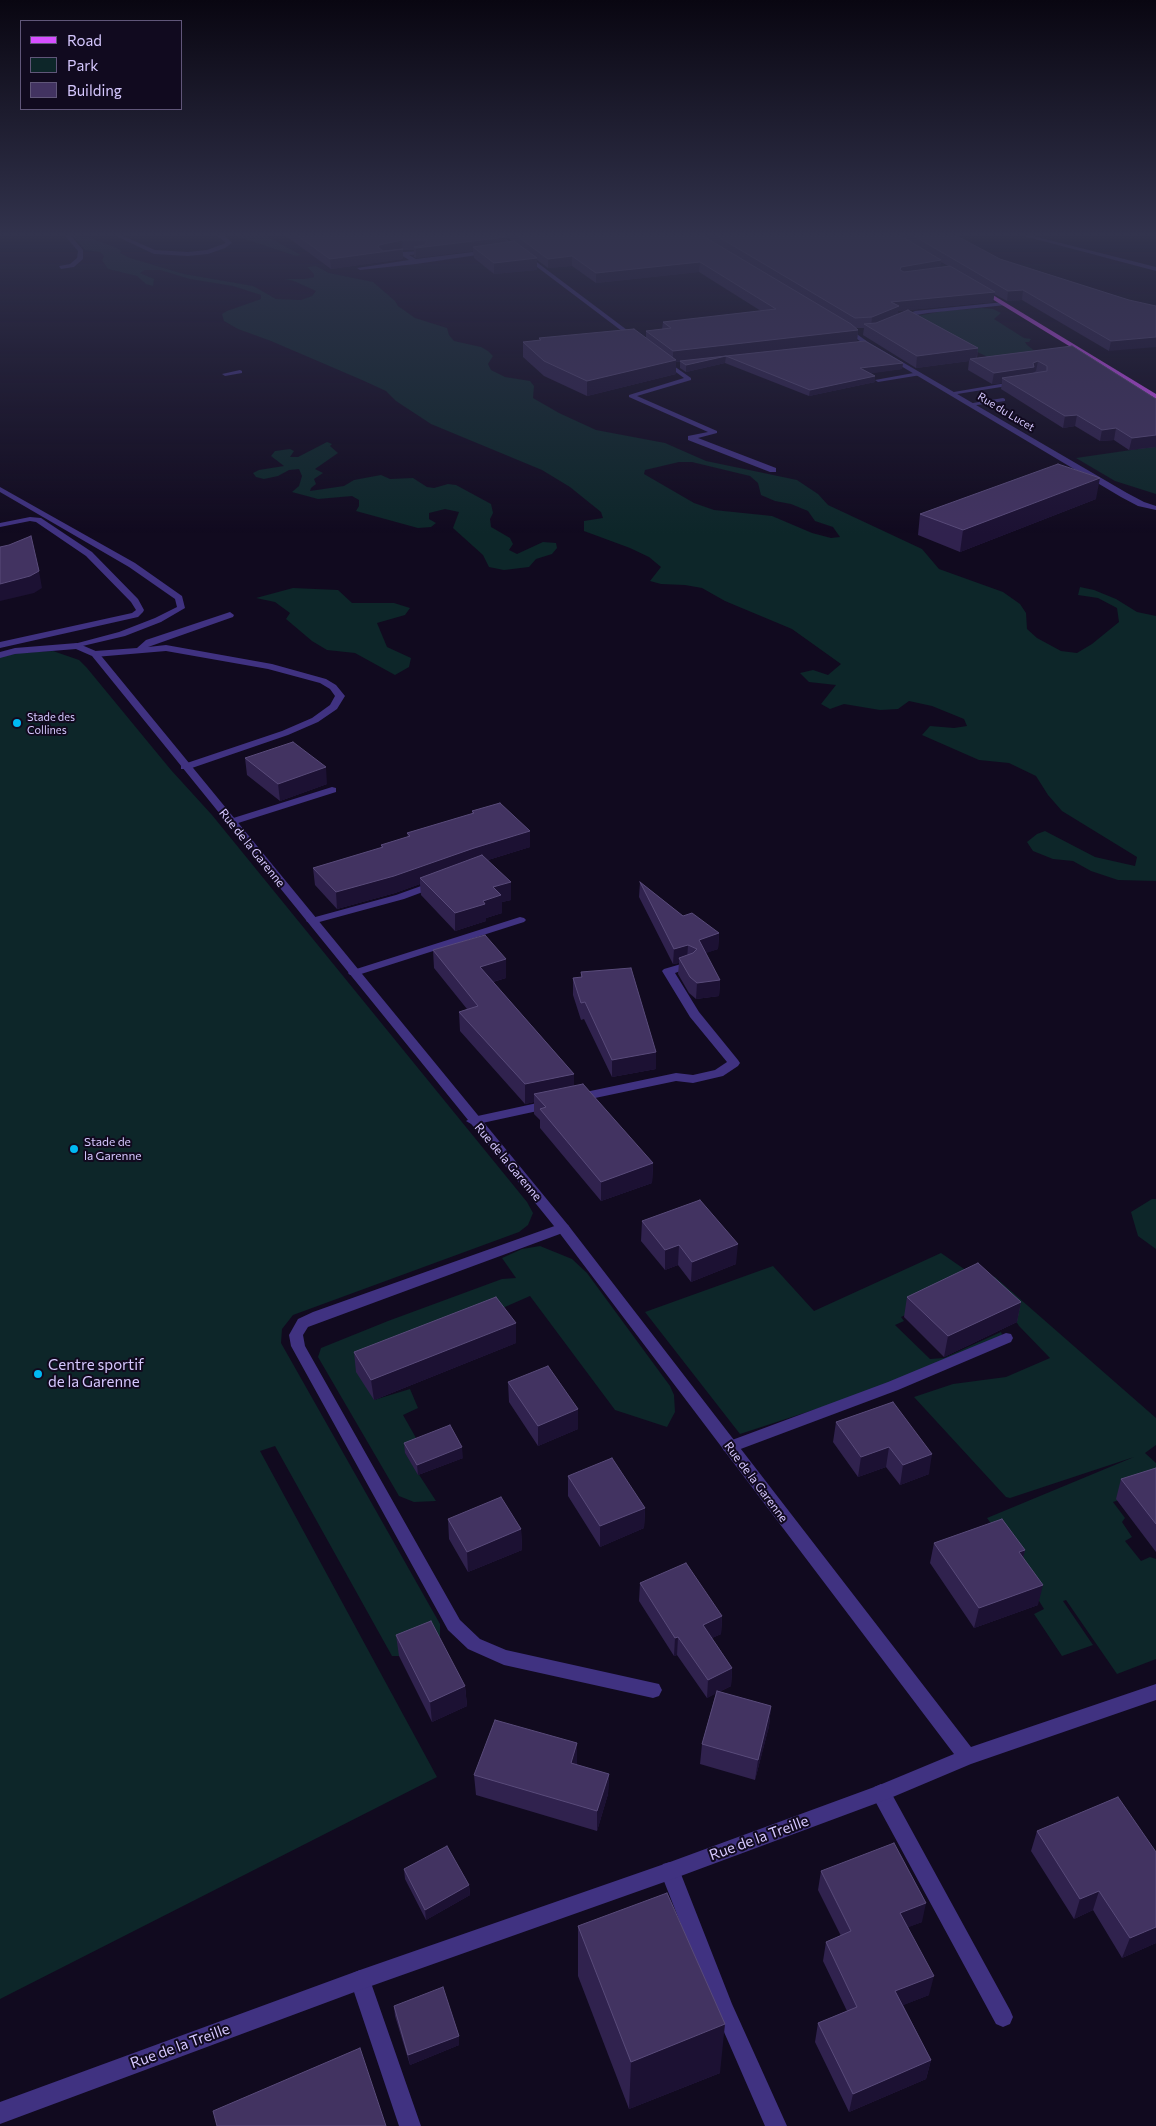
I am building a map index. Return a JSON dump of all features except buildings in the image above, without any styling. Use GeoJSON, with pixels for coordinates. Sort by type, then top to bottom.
{"type":"FeatureCollection","features":[{"type":"Feature","properties":{"kind":"main road"},"geometry":{"type":"LineString","coordinates":[[1055,335],[1156,397]]}},
{"type":"Feature","properties":{"kind":"street"},"geometry":{"type":"LineString","coordinates":[[631,335],[640,342]]}},
{"type":"Feature","properties":{"kind":"street","name":"Rue du Lucet"},"geometry":{"type":"LineString","coordinates":[[857,335],[866,343],[1124,495],[1141,504],[1156,508]]}},
{"type":"Feature","properties":{"kind":"street"},"geometry":{"type":"LineString","coordinates":[[856,344],[866,343]]}},
{"type":"Feature","properties":{"kind":"street"},"geometry":{"type":"LineString","coordinates":[[681,365],[669,364],[689,379],[631,396],[715,432],[691,438],[773,470]]}},
{"type":"Feature","properties":{"kind":"street"},"geometry":{"type":"LineString","coordinates":[[225,374],[240,372]]}},
{"type":"Feature","properties":{"kind":"street"},"geometry":{"type":"LineString","coordinates":[[878,380],[919,374]]}},
{"type":"Feature","properties":{"kind":"street"},"geometry":{"type":"LineString","coordinates":[[952,393],[1024,382]]}},
{"type":"Feature","properties":{"kind":"street"},"geometry":{"type":"LineString","coordinates":[[970,404],[1003,400]]}},
{"type":"Feature","properties":{"kind":"street"},"geometry":{"type":"LineString","coordinates":[[0,489],[132,565],[179,598],[181,608],[158,620],[122,634],[77,646]]}},
{"type":"Feature","properties":{"kind":"street"},"geometry":{"type":"LineString","coordinates":[[0,524],[30,519],[38,520],[89,554],[135,601],[140,610],[135,615],[1,646]]}},
{"type":"Feature","properties":{"kind":"street"},"geometry":{"type":"LineString","coordinates":[[135,651],[149,642],[230,616]]}},
{"type":"Feature","properties":{"kind":"street","name":"Rue de la Garenne"},"geometry":{"type":"LineString","coordinates":[[1,646],[15,651],[77,646],[95,654],[473,1121],[563,1228],[967,1757]]}},
{"type":"Feature","properties":{"kind":"street"},"geometry":{"type":"LineString","coordinates":[[95,654],[166,648],[269,666],[324,681],[333,687],[340,696],[334,707],[315,720],[285,733],[185,767]]}},
{"type":"Feature","properties":{"kind":"street"},"geometry":{"type":"LineString","coordinates":[[231,822],[332,790]]}},
{"type":"Feature","properties":{"kind":"street"},"geometry":{"type":"LineString","coordinates":[[312,920],[400,896],[444,881]]}},
{"type":"Feature","properties":{"kind":"street"},"geometry":{"type":"LineString","coordinates":[[354,973],[520,920]]}},
{"type":"Feature","properties":{"kind":"street"},"geometry":{"type":"LineString","coordinates":[[473,1121],[676,1077],[693,1079],[719,1073],[734,1063],[694,1014],[668,971],[688,965]]}},
{"type":"Feature","properties":{"kind":"street"},"geometry":{"type":"LineString","coordinates":[[563,1228],[318,1316],[303,1323],[296,1335],[298,1346],[454,1625],[474,1644],[504,1656],[653,1690]]}},
{"type":"Feature","properties":{"kind":"street"},"geometry":{"type":"LineString","coordinates":[[730,1447],[893,1386],[1006,1338]]}},
{"type":"Feature","properties":{"kind":"street","name":"Rue de la Treille"},"geometry":{"type":"LineString","coordinates":[[0,2113],[360,1980],[670,1871],[881,1792],[967,1757],[1156,1692]]}},
{"type":"Feature","properties":{"kind":"street"},"geometry":{"type":"LineString","coordinates":[[881,1792],[1003,2017]]}},
{"type":"Feature","properties":{"kind":"street"},"geometry":{"type":"LineString","coordinates":[[670,1871],[724,2008],[776,2126]]}},
{"type":"Feature","properties":{"kind":"street"},"geometry":{"type":"LineString","coordinates":[[360,1980],[410,2126]]}},
{"type":"Feature","properties":{"kind":"green space"},"geometry":{"type":"Polygon","coordinates":[[[255,335],[449,335],[454,341],[481,347],[493,356],[488,364],[491,370],[505,377],[530,381],[534,386],[533,398],[559,413],[596,430],[665,443],[706,461],[797,480],[818,494],[828,505],[922,549],[939,569],[1003,592],[1020,604],[1026,613],[1027,629],[1037,638],[1061,651],[1077,653],[1092,644],[1119,622],[1117,608],[1098,598],[1078,595],[1080,587],[1094,590],[1116,599],[1137,612],[1156,616],[1156,881],[1118,880],[1091,871],[1073,861],[1053,859],[1033,851],[1027,842],[1037,834],[1045,831],[1095,857],[1135,866],[1137,857],[1062,811],[1048,795],[1036,776],[1009,763],[979,760],[922,735],[930,726],[954,728],[967,726],[964,719],[932,706],[909,701],[898,709],[880,710],[844,704],[830,709],[821,704],[836,685],[809,682],[800,673],[813,670],[828,675],[841,664],[792,629],[725,601],[702,588],[661,584],[650,581],[661,567],[649,557],[584,531],[584,521],[603,518],[601,512],[570,487],[542,470],[431,424],[396,401],[386,391],[255,335]],[[679,462],[645,470],[644,474],[694,503],[714,510],[772,516],[812,533],[831,538],[840,537],[833,527],[815,521],[808,511],[761,495],[758,483],[750,476],[692,462],[679,462]]]}},
{"type":"Feature","properties":{"kind":"green space"},"geometry":{"type":"Polygon","coordinates":[[[943,335],[1020,335],[1031,339],[1029,342],[1025,342],[1027,345],[1046,360],[998,362],[943,335]]]}},
{"type":"Feature","properties":{"kind":"green space"},"geometry":{"type":"Polygon","coordinates":[[[1156,437],[1156,494],[1115,481],[1076,458],[1138,449],[1156,437]]]}},
{"type":"Feature","properties":{"kind":"green space"},"geometry":{"type":"Polygon","coordinates":[[[327,442],[332,444],[330,446],[338,453],[315,469],[323,473],[314,479],[316,484],[310,491],[344,486],[354,480],[381,475],[390,479],[413,478],[427,487],[434,488],[448,484],[456,485],[491,504],[493,513],[490,519],[491,527],[510,538],[513,544],[509,550],[517,554],[543,542],[556,543],[557,548],[552,554],[536,559],[529,567],[504,570],[489,567],[483,555],[453,528],[459,512],[445,509],[429,513],[429,519],[436,523],[431,527],[418,528],[356,511],[359,506],[359,500],[352,496],[318,499],[292,492],[299,486],[302,476],[299,469],[289,470],[278,476],[264,479],[256,477],[253,473],[259,470],[284,466],[271,456],[275,451],[290,449],[294,451],[290,457],[298,457],[327,442]]]}},
{"type":"Feature","properties":{"kind":"green space"},"geometry":{"type":"Polygon","coordinates":[[[293,588],[338,590],[352,603],[394,603],[410,608],[405,615],[377,623],[387,647],[411,658],[409,667],[395,675],[355,653],[327,650],[312,641],[286,619],[290,613],[275,602],[256,598],[293,588]]]}},
{"type":"Feature","properties":{"kind":"green space"},"geometry":{"type":"Polygon","coordinates":[[[53,651],[79,660],[87,668],[171,770],[212,815],[527,1202],[533,1213],[528,1225],[519,1232],[293,1315],[282,1329],[281,1343],[440,1624],[440,1636],[399,1656],[392,1656],[275,1446],[260,1451],[437,1777],[0,1999],[0,657],[19,653],[53,651]]]}},
{"type":"Feature","properties":{"kind":"green space"},"geometry":{"type":"Polygon","coordinates":[[[1152,1199],[1156,1199],[1156,1249],[1138,1236],[1131,1212],[1152,1199]]]}},
{"type":"Feature","properties":{"kind":"green space"},"geometry":{"type":"Polygon","coordinates":[[[540,1246],[572,1259],[587,1273],[670,1386],[674,1395],[675,1412],[667,1427],[615,1410],[530,1296],[411,1348],[374,1400],[410,1389],[418,1408],[403,1415],[420,1445],[405,1453],[436,1501],[414,1502],[399,1496],[318,1357],[321,1348],[502,1279],[516,1278],[502,1258],[522,1249],[540,1246]]]}},
{"type":"Feature","properties":{"kind":"green space"},"geometry":{"type":"Polygon","coordinates":[[[941,1253],[967,1271],[995,1277],[1156,1418],[1156,1445],[1145,1453],[1156,1463],[1156,1505],[1119,1500],[1113,1502],[1125,1518],[1122,1522],[1132,1537],[1125,1541],[1141,1561],[1150,1557],[1156,1559],[1156,1659],[1117,1674],[1066,1600],[1063,1601],[1093,1645],[1062,1656],[1034,1614],[1044,1609],[1020,1570],[1023,1568],[987,1518],[1134,1457],[1010,1498],[1006,1497],[914,1397],[953,1384],[1006,1377],[1050,1358],[1019,1326],[1012,1315],[977,1283],[901,1317],[904,1321],[895,1325],[930,1359],[944,1358],[1001,1332],[1003,1337],[908,1379],[740,1434],[645,1312],[773,1266],[814,1311],[941,1253]]]}},
{"type":"Feature","properties":{"kind":"place","name":"Stade des Collines"},"geometry":{"type":"Point","coordinates":[17,723]}},
{"type":"Feature","properties":{"kind":"place","name":"Stade de la Garenne"},"geometry":{"type":"Point","coordinates":[74,1149]}},
{"type":"Feature","properties":{"kind":"place","name":"Centre sportif de la Garenne"},"geometry":{"type":"Point","coordinates":[38,1374]}}]}
